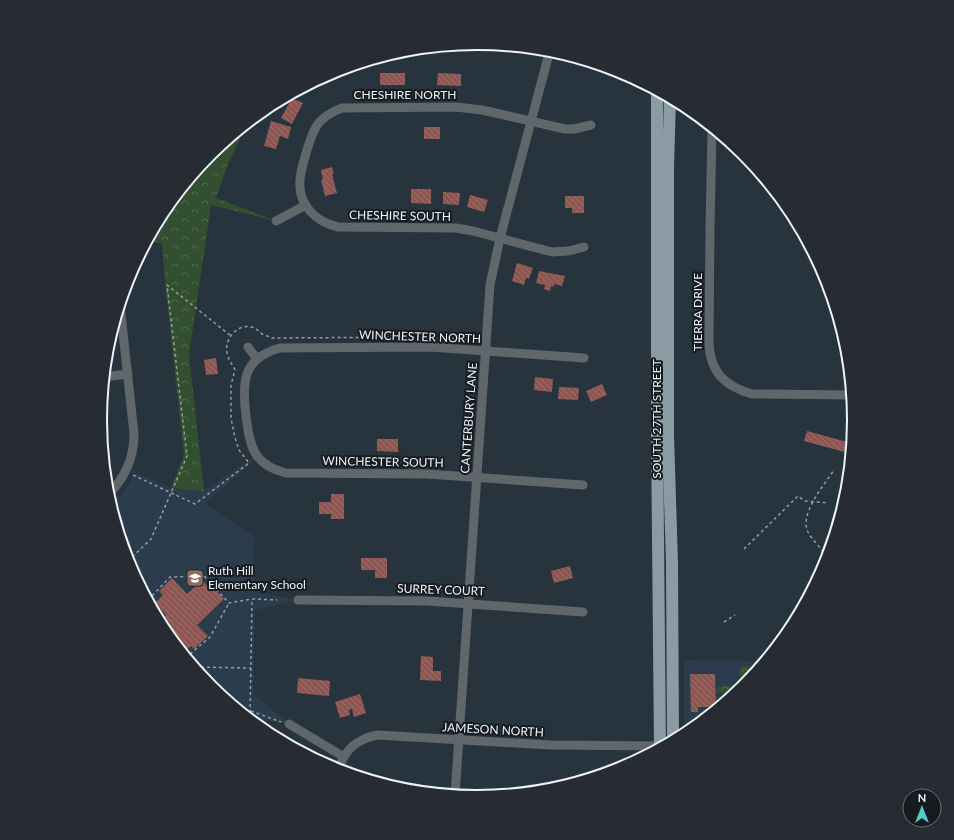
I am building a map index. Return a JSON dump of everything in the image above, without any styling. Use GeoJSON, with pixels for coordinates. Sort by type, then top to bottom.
{"type":"FeatureCollection","features":[{"type":"Feature","properties":{"kind":"main road","name":"SOUTH 27TH STREET"},"geometry":{"type":"LineString","coordinates":[[657,97],[657,424],[661,741]]}},
{"type":"Feature","properties":{"kind":"main road","name":"SOUTH 27TH STREET"},"geometry":{"type":"LineString","coordinates":[[670,104],[668,168],[668,436],[672,556],[673,734]]}},
{"type":"Feature","properties":{"kind":"street","name":"CANTERBURY LANE"},"geometry":{"type":"LineString","coordinates":[[455,789],[490,285],[500,238],[548,57]]}},
{"type":"Feature","properties":{"kind":"street","name":"CHESHIRE NORTH"},"geometry":{"type":"LineString","coordinates":[[306,156],[312,133],[316,126],[327,114],[342,108],[456,107],[482,110],[565,129],[591,125]]}},
{"type":"Feature","properties":{"kind":"street","name":"TIERRA DRIVE"},"geometry":{"type":"LineString","coordinates":[[712,134],[709,355],[716,372],[730,385],[752,394],[846,395]]}},
{"type":"Feature","properties":{"kind":"street","name":"CHESHIRE SOUTH"},"geometry":{"type":"LineString","coordinates":[[306,156],[300,181],[302,197],[312,213],[320,220],[330,225],[338,227],[456,228],[473,231],[552,252],[569,251],[584,246]]}},
{"type":"Feature","properties":{"kind":"street"},"geometry":{"type":"LineString","coordinates":[[276,221],[306,205]]}},
{"type":"Feature","properties":{"kind":"street"},"geometry":{"type":"LineString","coordinates":[[113,489],[128,468],[134,445],[122,319]]}},
{"type":"Feature","properties":{"kind":"street"},"geometry":{"type":"LineString","coordinates":[[248,347],[257,359]]}},
{"type":"Feature","properties":{"kind":"street","name":"WINCHESTER NORTH"},"geometry":{"type":"LineString","coordinates":[[246,413],[244,384],[247,374],[257,359],[272,350],[287,347],[431,348],[584,358]]}},
{"type":"Feature","properties":{"kind":"street"},"geometry":{"type":"LineString","coordinates":[[110,376],[128,374]]}},
{"type":"Feature","properties":{"kind":"street","name":"WINCHESTER SOUTH"},"geometry":{"type":"LineString","coordinates":[[246,413],[249,438],[253,451],[262,462],[276,471],[286,473],[427,474],[583,485]]}},
{"type":"Feature","properties":{"kind":"street","name":"SURREY COURT"},"geometry":{"type":"LineString","coordinates":[[298,600],[427,601],[583,612]]}},
{"type":"Feature","properties":{"kind":"street"},"geometry":{"type":"LineString","coordinates":[[288,724],[344,757]]}},
{"type":"Feature","properties":{"kind":"street","name":"JAMESON NORTH"},"geometry":{"type":"LineString","coordinates":[[341,764],[349,749],[357,742],[367,737],[377,735],[550,745],[650,747]]}},
{"type":"Feature","properties":{"kind":"path"},"geometry":{"type":"LineString","coordinates":[[133,556],[151,539],[187,456],[167,285],[231,336]]}},
{"type":"Feature","properties":{"kind":"path"},"geometry":{"type":"LineString","coordinates":[[133,475],[195,504],[249,463],[239,450],[231,418],[231,385],[235,370],[226,352],[226,343],[235,330],[250,326],[271,338],[430,337],[479,340]]}},
{"type":"Feature","properties":{"kind":"path"},"geometry":{"type":"LineString","coordinates":[[823,552],[810,536],[806,527],[808,514],[813,502],[834,470]]}},
{"type":"Feature","properties":{"kind":"path"},"geometry":{"type":"LineString","coordinates":[[744,549],[798,496],[806,501],[828,503]]}},
{"type":"Feature","properties":{"kind":"path"},"geometry":{"type":"LineString","coordinates":[[152,596],[170,577],[204,576],[229,603]]}},
{"type":"Feature","properties":{"kind":"path"},"geometry":{"type":"LineString","coordinates":[[229,603],[252,599],[277,600]]}},
{"type":"Feature","properties":{"kind":"path"},"geometry":{"type":"LineString","coordinates":[[252,599],[251,711],[288,724]]}},
{"type":"Feature","properties":{"kind":"path"},"geometry":{"type":"LineString","coordinates":[[190,654],[210,637],[229,603]]}},
{"type":"Feature","properties":{"kind":"path"},"geometry":{"type":"LineString","coordinates":[[724,622],[735,615]]}},
{"type":"Feature","properties":{"kind":"path"},"geometry":{"type":"LineString","coordinates":[[202,667],[251,668]]}},
{"type":"Feature","properties":{"kind":"shaded area","name":"Ruth Hill Elementary School"},"geometry":{"type":"Polygon","coordinates":[[[256,455],[258,457],[205,504],[254,537],[255,592],[298,600],[255,610],[253,693],[289,724],[260,720],[215,682],[183,645],[169,626],[145,584],[135,562],[116,500],[123,493],[136,473],[171,488],[204,491],[256,455]]]}},
{"type":"Feature","properties":{"kind":"shaded area"},"geometry":{"type":"Polygon","coordinates":[[[684,660],[758,661],[739,682],[684,727],[684,660]]]}},
{"type":"Feature","properties":{"kind":"green space"},"geometry":{"type":"Polygon","coordinates":[[[242,135],[227,167],[216,198],[276,221],[211,205],[189,355],[204,491],[171,488],[184,455],[162,243],[153,242],[169,214],[183,195],[215,158],[242,135]]]}},
{"type":"Feature","properties":{"kind":"green space"},"geometry":{"type":"Polygon","coordinates":[[[747,666],[752,667],[742,679],[739,671],[742,667],[747,666]]]}},
{"type":"Feature","properties":{"kind":"green space"},"geometry":{"type":"Polygon","coordinates":[[[731,686],[731,689],[723,696],[723,693],[717,693],[717,687],[731,686]]]}},
{"type":"Feature","properties":{"kind":"building"},"geometry":{"type":"Polygon","coordinates":[[[380,73],[405,73],[405,85],[380,85],[380,73]]]}},
{"type":"Feature","properties":{"kind":"building"},"geometry":{"type":"Polygon","coordinates":[[[438,73],[461,74],[461,86],[437,85],[438,73]]]}},
{"type":"Feature","properties":{"kind":"building"},"geometry":{"type":"Polygon","coordinates":[[[294,99],[303,103],[292,124],[281,118],[290,101],[294,99]]]}},
{"type":"Feature","properties":{"kind":"building"},"geometry":{"type":"Polygon","coordinates":[[[271,121],[291,127],[288,139],[280,136],[276,149],[264,146],[271,121]]]}},
{"type":"Feature","properties":{"kind":"building"},"geometry":{"type":"Polygon","coordinates":[[[424,127],[440,127],[440,139],[424,139],[424,127]]]}},
{"type":"Feature","properties":{"kind":"building"},"geometry":{"type":"Polygon","coordinates":[[[332,167],[334,174],[332,174],[337,193],[325,196],[321,180],[323,180],[321,170],[332,167]]]}},
{"type":"Feature","properties":{"kind":"building"},"geometry":{"type":"Polygon","coordinates":[[[411,189],[431,189],[431,204],[411,203],[411,189]]]}},
{"type":"Feature","properties":{"kind":"building"},"geometry":{"type":"Polygon","coordinates":[[[443,192],[460,193],[459,205],[443,204],[443,192]]]}},
{"type":"Feature","properties":{"kind":"building"},"geometry":{"type":"Polygon","coordinates":[[[470,195],[488,200],[484,212],[467,207],[470,195]]]}},
{"type":"Feature","properties":{"kind":"building"},"geometry":{"type":"Polygon","coordinates":[[[565,196],[584,196],[584,213],[572,213],[572,208],[565,208],[565,196]]]}},
{"type":"Feature","properties":{"kind":"building"},"geometry":{"type":"Polygon","coordinates":[[[517,263],[533,268],[529,279],[526,278],[524,285],[512,281],[517,263]]]}},
{"type":"Feature","properties":{"kind":"building"},"geometry":{"type":"Polygon","coordinates":[[[539,271],[565,276],[562,286],[554,284],[554,287],[551,286],[550,291],[544,289],[545,285],[536,283],[539,271]]]}},
{"type":"Feature","properties":{"kind":"building"},"geometry":{"type":"Polygon","coordinates":[[[216,358],[218,374],[206,375],[204,360],[216,358]]]}},
{"type":"Feature","properties":{"kind":"building"},"geometry":{"type":"Polygon","coordinates":[[[535,377],[553,379],[552,392],[534,390],[535,377]]]}},
{"type":"Feature","properties":{"kind":"building"},"geometry":{"type":"Polygon","coordinates":[[[602,384],[607,395],[591,402],[586,391],[602,384]]]}},
{"type":"Feature","properties":{"kind":"building"},"geometry":{"type":"Polygon","coordinates":[[[559,387],[579,388],[578,400],[558,399],[559,387]]]}},
{"type":"Feature","properties":{"kind":"building"},"geometry":{"type":"Polygon","coordinates":[[[807,431],[846,442],[845,452],[804,441],[807,431]]]}},
{"type":"Feature","properties":{"kind":"building"},"geometry":{"type":"Polygon","coordinates":[[[377,439],[398,439],[398,452],[377,451],[377,439]]]}},
{"type":"Feature","properties":{"kind":"building"},"geometry":{"type":"Polygon","coordinates":[[[331,494],[344,494],[344,519],[331,519],[331,514],[319,514],[319,502],[331,502],[331,494]]]}},
{"type":"Feature","properties":{"kind":"building"},"geometry":{"type":"Polygon","coordinates":[[[361,558],[387,558],[387,578],[375,578],[375,570],[361,570],[361,558]]]}},
{"type":"Feature","properties":{"kind":"building"},"geometry":{"type":"Polygon","coordinates":[[[570,566],[573,578],[554,583],[551,571],[570,566]]]}},
{"type":"Feature","properties":{"kind":"building","name":"Ruth Hill Elementary School"},"geometry":{"type":"Polygon","coordinates":[[[172,578],[187,594],[202,580],[209,588],[212,586],[224,599],[197,625],[208,636],[194,649],[191,646],[187,650],[169,626],[164,617],[166,615],[156,602],[163,595],[159,591],[172,578]]]}},
{"type":"Feature","properties":{"kind":"building"},"geometry":{"type":"Polygon","coordinates":[[[421,656],[433,657],[433,671],[441,671],[441,681],[420,680],[421,656]]]}},
{"type":"Feature","properties":{"kind":"building"},"geometry":{"type":"Polygon","coordinates":[[[690,674],[715,674],[716,702],[710,707],[698,707],[698,712],[691,712],[690,674]]]}},
{"type":"Feature","properties":{"kind":"building"},"geometry":{"type":"Polygon","coordinates":[[[298,678],[330,681],[329,696],[297,693],[298,678]]]}},
{"type":"Feature","properties":{"kind":"building"},"geometry":{"type":"Polygon","coordinates":[[[360,694],[366,713],[354,717],[352,709],[349,710],[350,715],[340,718],[335,702],[360,694]]]}},
{"type":"Feature","properties":{"kind":"place","name":"Ruth Hill Elementary School"},"geometry":{"type":"Point","coordinates":[195,578]}}]}
